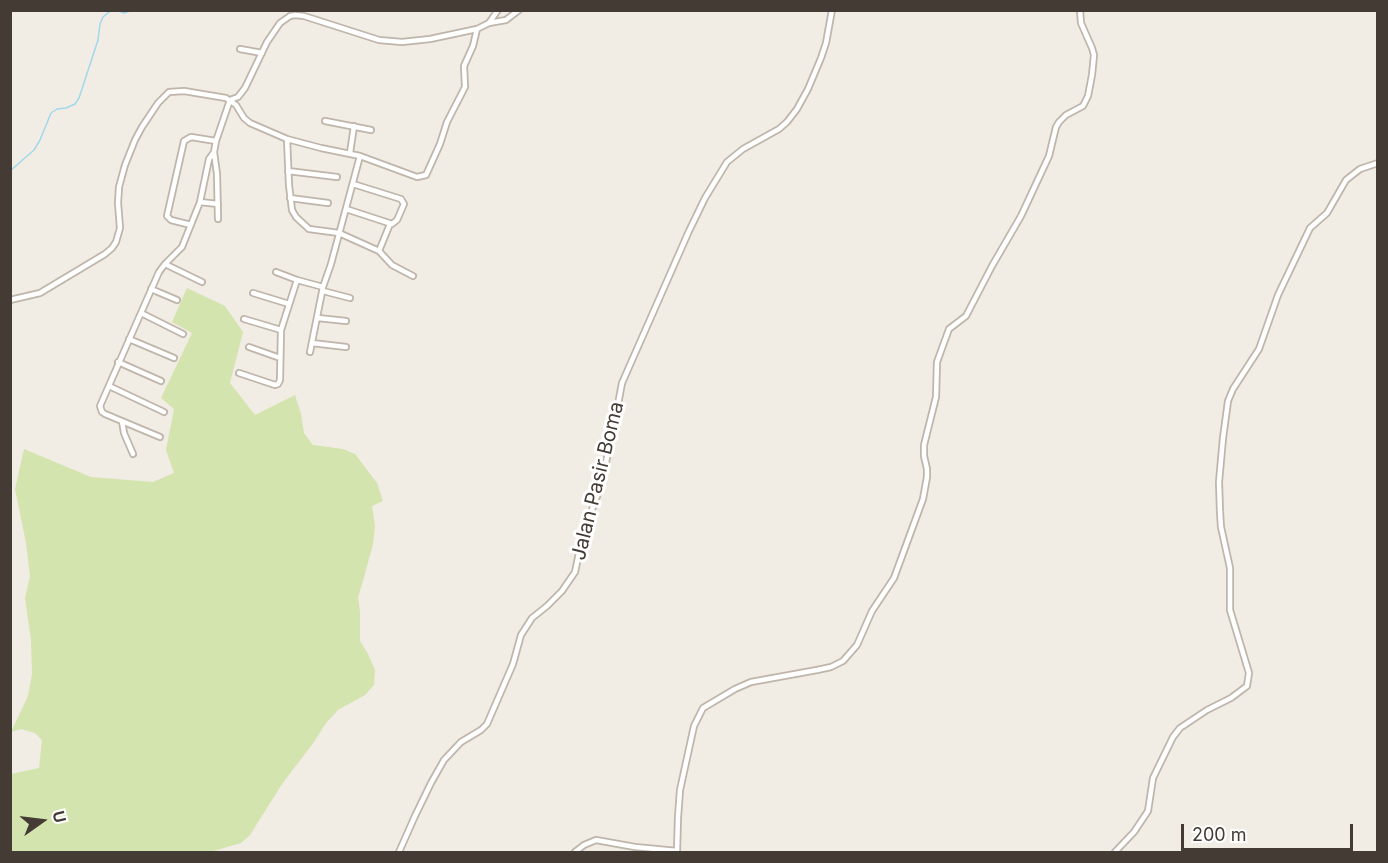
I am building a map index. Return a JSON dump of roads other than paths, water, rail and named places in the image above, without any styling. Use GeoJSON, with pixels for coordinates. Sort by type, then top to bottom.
{"type":"FeatureCollection","features":[{"type":"Feature","properties":{"kind":"street"},"geometry":{"type":"LineString","coordinates":[[489,23],[498,10]]}},
{"type":"Feature","properties":{"kind":"street"},"geometry":{"type":"LineString","coordinates":[[218,219],[214,152],[230,100],[238,96],[245,88],[267,42],[280,23],[290,16],[304,16],[386,42],[402,42],[430,39],[477,29],[489,23],[506,20],[519,10]]}},
{"type":"Feature","properties":{"kind":"street","name":"Jalan Pasir Boma"},"geometry":{"type":"LineString","coordinates":[[399,852],[444,760],[461,742],[487,724],[513,664],[521,635],[532,618],[562,591],[575,573],[583,534],[600,488],[622,383],[689,231],[705,198],[727,162],[743,149],[779,129],[797,109],[821,58],[832,10]]}},
{"type":"Feature","properties":{"kind":"street"},"geometry":{"type":"LineString","coordinates":[[575,852],[596,840],[677,851],[680,790],[694,726],[703,708],[751,682],[831,667],[843,661],[857,645],[872,611],[894,578],[923,499],[927,477],[924,445],[936,402],[937,362],[949,329],[966,316],[1021,216],[1049,156],[1059,122],[1065,115],[1083,106],[1088,96],[1094,55],[1082,23],[1080,10]]}},
{"type":"Feature","properties":{"kind":"street"},"geometry":{"type":"LineString","coordinates":[[10,300],[40,293],[112,248],[120,228],[119,187],[125,165],[142,127],[158,103],[169,92],[179,91],[230,100],[249,123],[287,139],[350,153],[417,177],[426,175],[447,122],[465,87],[464,66],[473,46],[477,29]]}},
{"type":"Feature","properties":{"kind":"street"},"geometry":{"type":"LineString","coordinates":[[240,49],[262,53]]}},
{"type":"Feature","properties":{"kind":"street"},"geometry":{"type":"LineString","coordinates":[[325,121],[371,130]]}},
{"type":"Feature","properties":{"kind":"street"},"geometry":{"type":"LineString","coordinates":[[350,153],[354,126]]}},
{"type":"Feature","properties":{"kind":"street"},"geometry":{"type":"LineString","coordinates":[[191,225],[171,220],[167,216],[184,141],[191,137],[216,141]]}},
{"type":"Feature","properties":{"kind":"street"},"geometry":{"type":"LineString","coordinates":[[287,139],[293,214],[308,228],[339,233],[379,251],[392,265],[413,276]]}},
{"type":"Feature","properties":{"kind":"street"},"geometry":{"type":"LineString","coordinates":[[160,437],[105,414],[100,406],[159,272],[182,247],[200,202],[209,159],[214,152]]}},
{"type":"Feature","properties":{"kind":"street"},"geometry":{"type":"LineString","coordinates":[[310,352],[323,289],[360,156]]}},
{"type":"Feature","properties":{"kind":"street"},"geometry":{"type":"LineString","coordinates":[[1115,852],[1134,832],[1148,811],[1153,778],[1173,737],[1180,728],[1239,693],[1249,682],[1248,668],[1230,610],[1230,568],[1221,527],[1219,482],[1228,402],[1233,389],[1259,349],[1278,295],[1310,228],[1327,213],[1346,180],[1360,169],[1377,163]]}},
{"type":"Feature","properties":{"kind":"street"},"geometry":{"type":"LineString","coordinates":[[288,171],[337,177]]}},
{"type":"Feature","properties":{"kind":"street"},"geometry":{"type":"LineString","coordinates":[[346,209],[394,224],[404,204],[402,201],[353,184]]}},
{"type":"Feature","properties":{"kind":"street"},"geometry":{"type":"LineString","coordinates":[[290,198],[328,203]]}},
{"type":"Feature","properties":{"kind":"street"},"geometry":{"type":"LineString","coordinates":[[200,202],[218,204]]}},
{"type":"Feature","properties":{"kind":"street"},"geometry":{"type":"LineString","coordinates":[[379,251],[390,224]]}},
{"type":"Feature","properties":{"kind":"street"},"geometry":{"type":"LineString","coordinates":[[165,264],[202,282]]}},
{"type":"Feature","properties":{"kind":"street"},"geometry":{"type":"LineString","coordinates":[[276,272],[350,298]]}},
{"type":"Feature","properties":{"kind":"street"},"geometry":{"type":"LineString","coordinates":[[239,373],[276,385],[279,383],[280,330],[297,280]]}},
{"type":"Feature","properties":{"kind":"street"},"geometry":{"type":"LineString","coordinates":[[151,289],[177,300]]}},
{"type":"Feature","properties":{"kind":"street"},"geometry":{"type":"LineString","coordinates":[[253,293],[289,304]]}},
{"type":"Feature","properties":{"kind":"street"},"geometry":{"type":"LineString","coordinates":[[141,313],[183,334]]}},
{"type":"Feature","properties":{"kind":"street"},"geometry":{"type":"LineString","coordinates":[[318,318],[346,321]]}},
{"type":"Feature","properties":{"kind":"street"},"geometry":{"type":"LineString","coordinates":[[244,319],[280,330]]}},
{"type":"Feature","properties":{"kind":"street"},"geometry":{"type":"LineString","coordinates":[[129,339],[174,358]]}},
{"type":"Feature","properties":{"kind":"street"},"geometry":{"type":"LineString","coordinates":[[312,343],[346,347]]}},
{"type":"Feature","properties":{"kind":"street"},"geometry":{"type":"LineString","coordinates":[[249,347],[280,358]]}},
{"type":"Feature","properties":{"kind":"street"},"geometry":{"type":"LineString","coordinates":[[118,362],[160,381]]}},
{"type":"Feature","properties":{"kind":"street"},"geometry":{"type":"LineString","coordinates":[[109,386],[164,412]]}},
{"type":"Feature","properties":{"kind":"street"},"geometry":{"type":"LineString","coordinates":[[123,421],[124,434],[133,454]]}},
{"type":"Feature","properties":{"kind":"waterway"},"geometry":{"type":"LineString","coordinates":[[10,171],[34,150],[51,113],[75,104],[79,98],[98,40],[100,24],[103,17],[115,10]]}},
{"type":"Feature","properties":{"kind":"waterway"},"geometry":{"type":"LineString","coordinates":[[117,10],[124,13],[133,10]]}}]}
